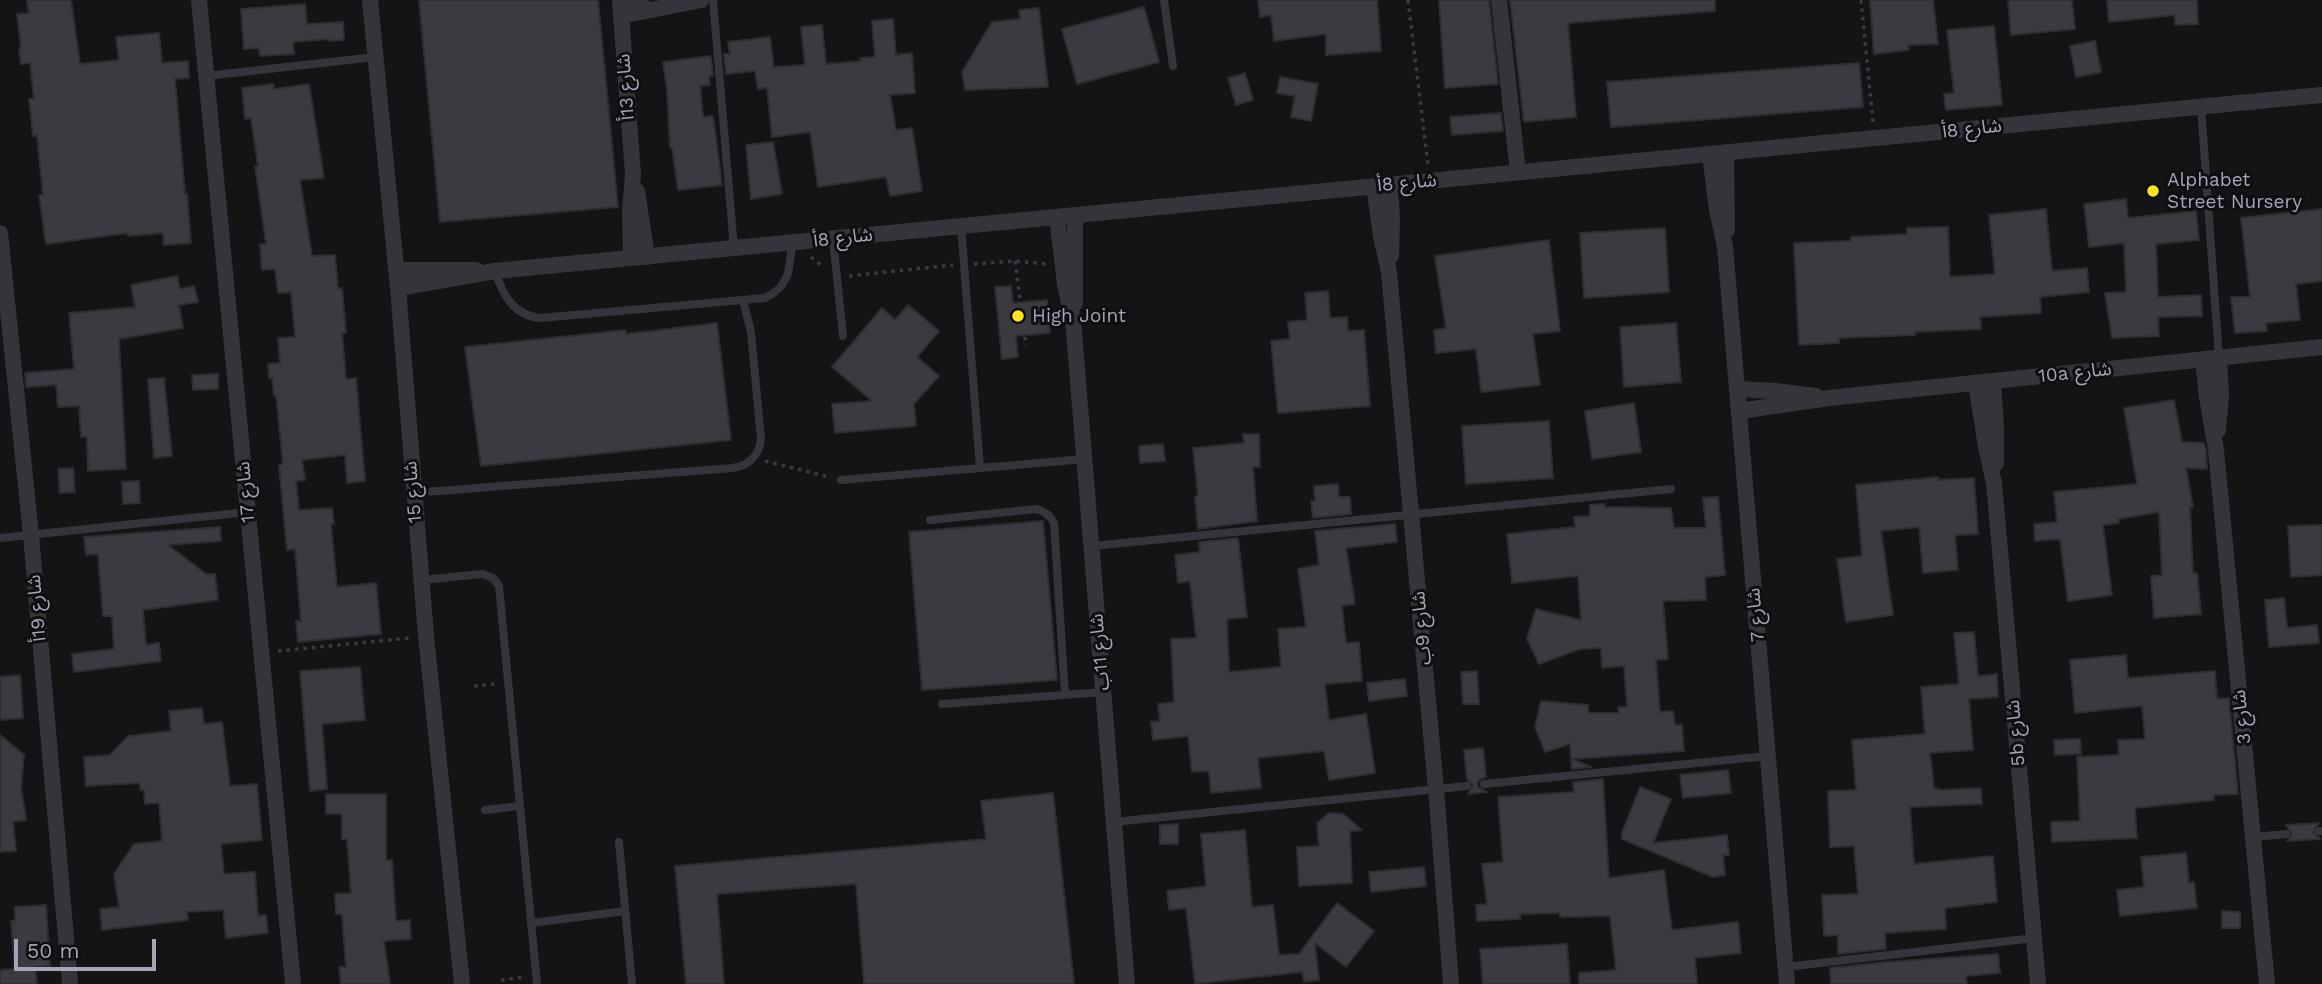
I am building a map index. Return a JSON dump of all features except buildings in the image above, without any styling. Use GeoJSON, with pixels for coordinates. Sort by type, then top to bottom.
{"type":"FeatureCollection","features":[{"type":"Feature","properties":{"kind":"street","name":"شارع 17"},"geometry":{"type":"LineString","coordinates":[[199,0],[293,984]]}},
{"type":"Feature","properties":{"kind":"street","name":"شارع 15"},"geometry":{"type":"LineString","coordinates":[[370,0],[398,288],[426,636],[463,984]]}},
{"type":"Feature","properties":{"kind":"street"},"geometry":{"type":"LineString","coordinates":[[620,6],[641,0]]}},
{"type":"Feature","properties":{"kind":"street"},"geometry":{"type":"LineString","coordinates":[[620,6],[701,0]]}},
{"type":"Feature","properties":{"kind":"street"},"geometry":{"type":"LineString","coordinates":[[1499,0],[1518,173]]}},
{"type":"Feature","properties":{"kind":"street","name":"شارع 13أ"},"geometry":{"type":"LineString","coordinates":[[620,6],[639,257]]}},
{"type":"Feature","properties":{"kind":"street","name":"شارع 8أ"},"geometry":{"type":"LineString","coordinates":[[398,288],[494,271],[2322,95]]}},
{"type":"Feature","properties":{"kind":"street","name":"شارع 7"},"geometry":{"type":"LineString","coordinates":[[1725,246],[1728,210],[1726,152]]}},
{"type":"Feature","properties":{"kind":"street","name":"شارع 7"},"geometry":{"type":"LineString","coordinates":[[1710,154],[1717,210],[1725,246],[1787,984]]}},
{"type":"Feature","properties":{"kind":"street","name":"شارع 9ب"},"geometry":{"type":"LineString","coordinates":[[1382,185],[1392,228],[1389,272],[1451,984]]}},
{"type":"Feature","properties":{"kind":"street","name":"شارع 11ب"},"geometry":{"type":"LineString","coordinates":[[1073,320],[1077,266],[1075,215]]}},
{"type":"Feature","properties":{"kind":"street","name":"شارع 11ب"},"geometry":{"type":"LineString","coordinates":[[1057,217],[1073,320],[1127,984]]}},
{"type":"Feature","properties":{"kind":"street","name":"شارع 19أ"},"geometry":{"type":"LineString","coordinates":[[0,233],[7,361],[31,535],[70,984]]}},
{"type":"Feature","properties":{"kind":"street","name":"شارع 8أ"},"geometry":{"type":"LineString","coordinates":[[396,270],[456,268],[494,271]]}},
{"type":"Feature","properties":{"kind":"street","name":"10a شارع"},"geometry":{"type":"LineString","coordinates":[[1739,411],[1829,398],[2322,347]]}},
{"type":"Feature","properties":{"kind":"street","name":"شارع 3"},"geometry":{"type":"LineString","coordinates":[[2211,359],[2221,396],[2216,450],[2267,984]]}},
{"type":"Feature","properties":{"kind":"street","name":"5b شارع"},"geometry":{"type":"LineString","coordinates":[[1993,381],[1996,429],[1994,483],[2038,984]]}},
{"type":"Feature","properties":{"kind":"street","name":"5b شارع"},"geometry":{"type":"LineString","coordinates":[[1976,383],[1994,483]]}},
{"type":"Feature","properties":{"kind":"street","name":"10a شارع"},"geometry":{"type":"LineString","coordinates":[[1738,390],[1775,391],[1829,398]]}},
{"type":"Feature","properties":{"kind":"lane"},"geometry":{"type":"LineString","coordinates":[[713,0],[734,248]]}},
{"type":"Feature","properties":{"kind":"lane"},"geometry":{"type":"LineString","coordinates":[[1164,0],[1173,66]]}},
{"type":"Feature","properties":{"kind":"lane"},"geometry":{"type":"LineString","coordinates":[[206,76],[376,57]]}},
{"type":"Feature","properties":{"kind":"lane"},"geometry":{"type":"LineString","coordinates":[[2201,106],[2211,359]]}},
{"type":"Feature","properties":{"kind":"lane"},"geometry":{"type":"LineString","coordinates":[[961,226],[980,468]]}},
{"type":"Feature","properties":{"kind":"lane"},"geometry":{"type":"LineString","coordinates":[[833,239],[843,336]]}},
{"type":"Feature","properties":{"kind":"lane"},"geometry":{"type":"LineString","coordinates":[[494,271],[502,291],[514,307],[526,315],[540,318],[765,298],[783,285],[790,270],[792,243]]}},
{"type":"Feature","properties":{"kind":"lane"},"geometry":{"type":"LineString","coordinates":[[413,493],[741,467],[754,458],[761,439],[751,332],[743,300]]}},
{"type":"Feature","properties":{"kind":"lane"},"geometry":{"type":"LineString","coordinates":[[841,480],[1085,459]]}},
{"type":"Feature","properties":{"kind":"lane"},"geometry":{"type":"LineString","coordinates":[[1092,545],[1671,489]]}},
{"type":"Feature","properties":{"kind":"lane"},"geometry":{"type":"LineString","coordinates":[[930,520],[1036,509],[1051,517],[1054,523],[1065,695]]}},
{"type":"Feature","properties":{"kind":"lane"},"geometry":{"type":"LineString","coordinates":[[0,538],[248,512]]}},
{"type":"Feature","properties":{"kind":"lane"},"geometry":{"type":"LineString","coordinates":[[421,580],[488,575],[499,586],[536,980]]}},
{"type":"Feature","properties":{"kind":"lane"},"geometry":{"type":"LineString","coordinates":[[942,704],[1104,692]]}},
{"type":"Feature","properties":{"kind":"lane"},"geometry":{"type":"LineString","coordinates":[[1484,784],[1768,756]]}},
{"type":"Feature","properties":{"kind":"lane"},"geometry":{"type":"LineString","coordinates":[[1114,821],[1467,786]]}},
{"type":"Feature","properties":{"kind":"lane"},"geometry":{"type":"LineString","coordinates":[[485,810],[520,806]]}},
{"type":"Feature","properties":{"kind":"lane"},"geometry":{"type":"LineString","coordinates":[[2254,837],[2286,834]]}},
{"type":"Feature","properties":{"kind":"lane"},"geometry":{"type":"LineString","coordinates":[[619,842],[632,984]]}},
{"type":"Feature","properties":{"kind":"lane"},"geometry":{"type":"LineString","coordinates":[[531,923],[625,911]]}},
{"type":"Feature","properties":{"kind":"lane"},"geometry":{"type":"LineString","coordinates":[[1786,967],[2034,938]]}},
{"type":"Feature","properties":{"kind":"path"},"geometry":{"type":"LineString","coordinates":[[1408,0],[1430,181]]}},
{"type":"Feature","properties":{"kind":"path"},"geometry":{"type":"LineString","coordinates":[[1861,0],[1875,138]]}},
{"type":"Feature","properties":{"kind":"path"},"geometry":{"type":"LineString","coordinates":[[792,243],[837,278],[1015,261],[1063,265]]}},
{"type":"Feature","properties":{"kind":"path"},"geometry":{"type":"LineString","coordinates":[[1015,261],[1026,346]]}},
{"type":"Feature","properties":{"kind":"path"},"geometry":{"type":"LineString","coordinates":[[754,458],[841,480]]}},
{"type":"Feature","properties":{"kind":"path"},"geometry":{"type":"LineString","coordinates":[[261,653],[426,636]]}},
{"type":"Feature","properties":{"kind":"path"},"geometry":{"type":"LineString","coordinates":[[474,686],[508,683]]}},
{"type":"Feature","properties":{"kind":"path"},"geometry":{"type":"LineString","coordinates":[[501,980],[536,980]]}},
{"type":"Feature","properties":{"kind":"place","name":"Alphabet Street Nursery"},"geometry":{"type":"Point","coordinates":[2153,191]}},
{"type":"Feature","properties":{"kind":"place","name":"High Joint"},"geometry":{"type":"Point","coordinates":[1018,316]}}]}
